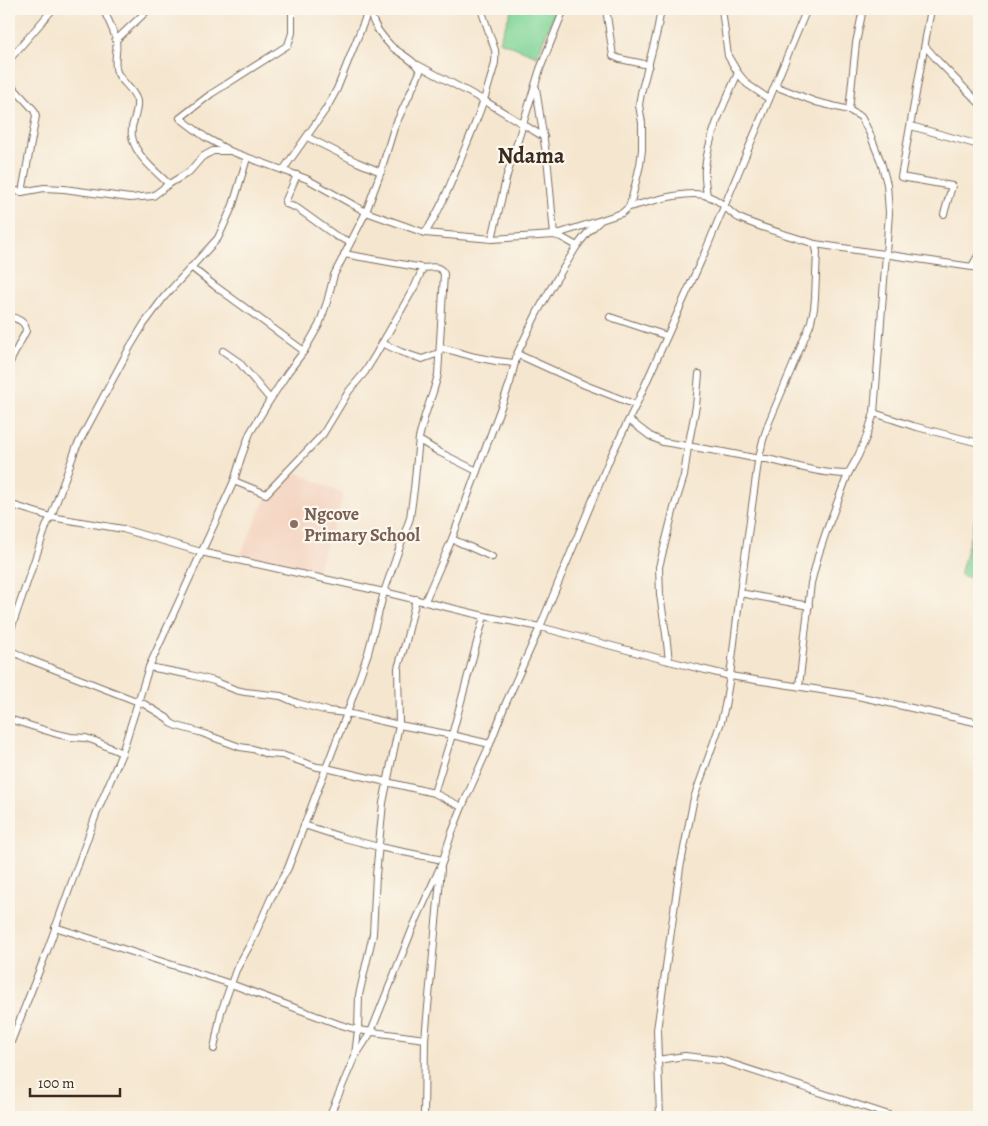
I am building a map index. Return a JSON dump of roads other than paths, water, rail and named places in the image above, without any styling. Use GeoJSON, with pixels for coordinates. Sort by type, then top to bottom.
{"type":"FeatureCollection","features":[{"type":"Feature","properties":{"kind":"street"},"geometry":{"type":"LineString","coordinates":[[9,60],[53,9]]}},
{"type":"Feature","properties":{"kind":"street"},"geometry":{"type":"LineString","coordinates":[[103,9],[116,40],[116,66],[118,73],[132,92],[137,103],[131,136],[134,146],[155,172],[168,184]]}},
{"type":"Feature","properties":{"kind":"street"},"geometry":{"type":"LineString","coordinates":[[116,40],[149,9]]}},
{"type":"Feature","properties":{"kind":"street"},"geometry":{"type":"LineString","coordinates":[[292,9],[292,33],[288,45],[211,94],[180,118],[204,137],[230,151],[307,179],[366,212],[425,233],[492,240],[554,235],[622,213],[629,207],[693,194],[707,196],[724,206],[736,217],[814,244],[979,268]]}},
{"type":"Feature","properties":{"kind":"street"},"geometry":{"type":"LineString","coordinates":[[369,9],[377,29],[392,46],[418,66],[485,101],[544,137]]}},
{"type":"Feature","properties":{"kind":"street"},"geometry":{"type":"LineString","coordinates":[[283,170],[326,109],[337,89],[369,9]]}},
{"type":"Feature","properties":{"kind":"street"},"geometry":{"type":"LineString","coordinates":[[425,233],[435,218],[446,194],[485,101],[495,63],[496,56],[481,9]]}},
{"type":"Feature","properties":{"kind":"street"},"geometry":{"type":"LineString","coordinates":[[492,240],[507,175],[535,84],[564,9]]}},
{"type":"Feature","properties":{"kind":"street"},"geometry":{"type":"LineString","coordinates":[[606,9],[613,56],[649,65]]}},
{"type":"Feature","properties":{"kind":"street"},"geometry":{"type":"LineString","coordinates":[[629,207],[640,165],[642,132],[639,105],[641,92],[658,32],[661,9]]}},
{"type":"Feature","properties":{"kind":"street"},"geometry":{"type":"LineString","coordinates":[[722,9],[728,56],[747,84],[769,99]]}},
{"type":"Feature","properties":{"kind":"street"},"geometry":{"type":"LineString","coordinates":[[329,1117],[354,1058],[371,1032],[414,925],[442,862],[462,807],[540,627],[610,458],[705,252],[807,9]]}},
{"type":"Feature","properties":{"kind":"street"},"geometry":{"type":"LineString","coordinates":[[849,110],[856,43],[862,9]]}},
{"type":"Feature","properties":{"kind":"street"},"geometry":{"type":"LineString","coordinates":[[932,9],[901,176],[952,186],[944,214]]}},
{"type":"Feature","properties":{"kind":"street"},"geometry":{"type":"LineString","coordinates":[[925,46],[979,103]]}},
{"type":"Feature","properties":{"kind":"street"},"geometry":{"type":"LineString","coordinates":[[9,1047],[97,812],[122,753],[149,667],[234,480],[250,434],[270,399],[304,351],[319,325],[334,275],[366,212],[381,172],[394,128],[420,72],[418,66]]}},
{"type":"Feature","properties":{"kind":"street"},"geometry":{"type":"LineString","coordinates":[[707,196],[705,170],[709,144],[718,117],[738,73]]}},
{"type":"Feature","properties":{"kind":"street"},"geometry":{"type":"LineString","coordinates":[[9,83],[34,110],[36,116],[22,192]]}},
{"type":"Feature","properties":{"kind":"street"},"geometry":{"type":"LineString","coordinates":[[535,84],[548,167],[554,235]]}},
{"type":"Feature","properties":{"kind":"street"},"geometry":{"type":"LineString","coordinates":[[775,86],[816,102],[849,110],[861,117],[870,132],[883,168],[889,213],[874,413],[866,438],[848,474],[818,556],[811,583],[799,686]]}},
{"type":"Feature","properties":{"kind":"street"},"geometry":{"type":"LineString","coordinates":[[911,126],[979,145]]}},
{"type":"Feature","properties":{"kind":"street"},"geometry":{"type":"LineString","coordinates":[[307,137],[381,172]]}},
{"type":"Feature","properties":{"kind":"street"},"geometry":{"type":"LineString","coordinates":[[9,190],[22,192],[44,188],[130,198],[153,196],[188,172],[202,157],[213,151],[230,151]]}},
{"type":"Feature","properties":{"kind":"street"},"geometry":{"type":"LineString","coordinates":[[9,635],[47,524],[76,448],[130,347],[156,307],[218,238],[232,205],[247,158]]}},
{"type":"Feature","properties":{"kind":"street"},"geometry":{"type":"LineString","coordinates":[[297,175],[285,202],[286,204],[298,208],[336,236],[350,242]]}},
{"type":"Feature","properties":{"kind":"street"},"geometry":{"type":"LineString","coordinates":[[425,601],[452,539],[510,382],[517,354],[551,288],[577,246],[601,220]]}},
{"type":"Feature","properties":{"kind":"street"},"geometry":{"type":"LineString","coordinates":[[554,235],[577,246]]}},
{"type":"Feature","properties":{"kind":"street"},"geometry":{"type":"LineString","coordinates":[[660,1117],[656,1030],[680,868],[694,798],[721,722],[730,676],[740,593],[763,440],[768,422],[810,325],[814,309],[816,252],[814,244]]}},
{"type":"Feature","properties":{"kind":"street"},"geometry":{"type":"LineString","coordinates":[[214,1049],[221,1012],[236,970],[252,942],[271,898],[288,868],[368,653],[384,592],[410,518],[419,440],[438,375],[444,274],[441,270],[436,267],[423,268],[344,254]]}},
{"type":"Feature","properties":{"kind":"street"},"geometry":{"type":"LineString","coordinates":[[972,266],[979,254]]}},
{"type":"Feature","properties":{"kind":"street"},"geometry":{"type":"LineString","coordinates":[[191,267],[304,351]]}},
{"type":"Feature","properties":{"kind":"street"},"geometry":{"type":"LineString","coordinates":[[234,480],[262,493],[268,493],[324,434],[345,396],[365,372],[415,286],[423,268]]}},
{"type":"Feature","properties":{"kind":"street"},"geometry":{"type":"LineString","coordinates":[[9,316],[22,322],[26,327],[26,331],[9,364]]}},
{"type":"Feature","properties":{"kind":"street"},"geometry":{"type":"LineString","coordinates":[[610,317],[667,336]]}},
{"type":"Feature","properties":{"kind":"street"},"geometry":{"type":"LineString","coordinates":[[382,343],[422,359],[440,351],[455,351],[496,362],[515,363]]}},
{"type":"Feature","properties":{"kind":"street"},"geometry":{"type":"LineString","coordinates":[[223,351],[239,362],[270,399]]}},
{"type":"Feature","properties":{"kind":"street"},"geometry":{"type":"LineString","coordinates":[[517,354],[636,405]]}},
{"type":"Feature","properties":{"kind":"street"},"geometry":{"type":"LineString","coordinates":[[669,661],[660,595],[659,567],[684,476],[700,374]]}},
{"type":"Feature","properties":{"kind":"street"},"geometry":{"type":"LineString","coordinates":[[874,413],[914,426],[979,443]]}},
{"type":"Feature","properties":{"kind":"street"},"geometry":{"type":"LineString","coordinates":[[629,420],[655,439],[669,443],[767,459],[816,471],[848,474]]}},
{"type":"Feature","properties":{"kind":"street"},"geometry":{"type":"LineString","coordinates":[[419,440],[477,471]]}},
{"type":"Feature","properties":{"kind":"street"},"geometry":{"type":"LineString","coordinates":[[9,504],[51,517],[123,529],[201,552],[540,627],[730,676],[867,698],[979,724]]}},
{"type":"Feature","properties":{"kind":"street"},"geometry":{"type":"LineString","coordinates":[[452,539],[492,557]]}},
{"type":"Feature","properties":{"kind":"street"},"geometry":{"type":"LineString","coordinates":[[740,593],[809,606]]}},
{"type":"Feature","properties":{"kind":"street"},"geometry":{"type":"LineString","coordinates":[[354,1058],[358,1030],[359,995],[372,934],[383,803],[399,725],[398,668],[416,599]]}},
{"type":"Feature","properties":{"kind":"street"},"geometry":{"type":"LineString","coordinates":[[434,792],[452,735],[484,616]]}},
{"type":"Feature","properties":{"kind":"street"},"geometry":{"type":"LineString","coordinates":[[9,650],[144,704],[177,726],[240,747],[254,749],[267,754],[282,755],[317,767],[434,792],[462,807]]}},
{"type":"Feature","properties":{"kind":"street"},"geometry":{"type":"LineString","coordinates":[[149,667],[191,675],[245,692],[280,696],[297,703],[328,711],[347,713],[490,744]]}},
{"type":"Feature","properties":{"kind":"street"},"geometry":{"type":"LineString","coordinates":[[9,719],[71,738],[86,738],[122,753]]}},
{"type":"Feature","properties":{"kind":"street"},"geometry":{"type":"LineString","coordinates":[[304,825],[344,838],[442,862]]}},
{"type":"Feature","properties":{"kind":"street"},"geometry":{"type":"LineString","coordinates":[[424,1117],[425,1040],[442,862]]}},
{"type":"Feature","properties":{"kind":"street"},"geometry":{"type":"LineString","coordinates":[[55,928],[231,984],[338,1024],[358,1030],[425,1040]]}},
{"type":"Feature","properties":{"kind":"street"},"geometry":{"type":"LineString","coordinates":[[657,1060],[684,1056],[720,1060],[895,1117]]}},
{"type":"Feature","properties":{"kind":"place","name":"Ngcove Primary School"},"geometry":{"type":"Point","coordinates":[294,524]}},
{"type":"Feature","properties":{"kind":"district","name":"Ndama"},"geometry":{"type":"Point","coordinates":[531,156]}}]}
